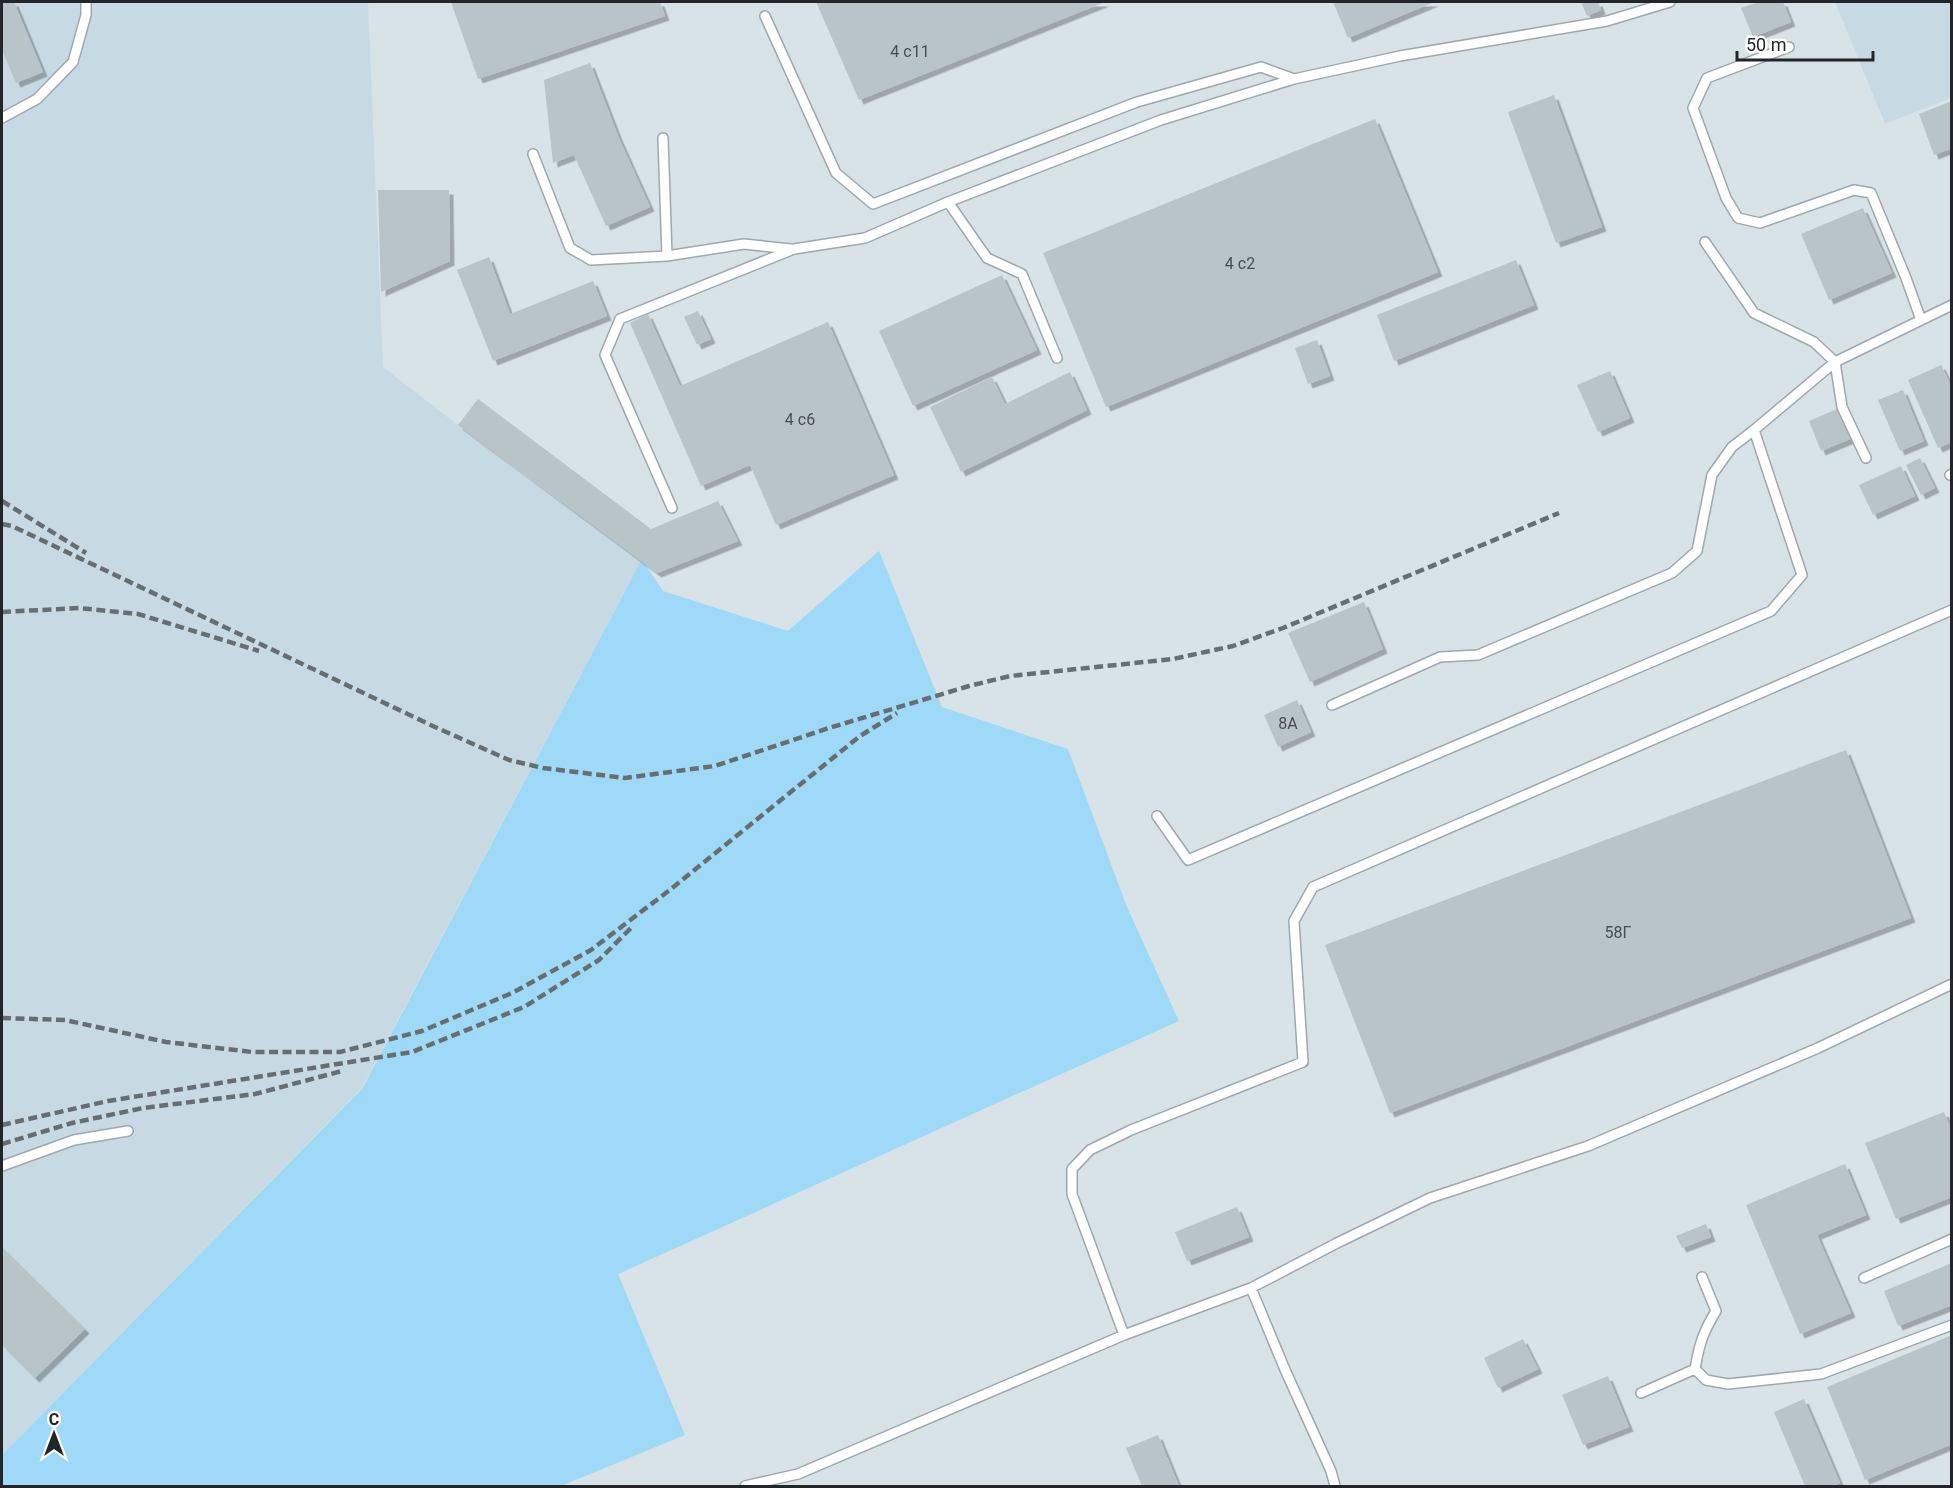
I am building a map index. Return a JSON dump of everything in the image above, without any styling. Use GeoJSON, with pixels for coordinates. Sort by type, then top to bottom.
{"type":"FeatureCollection","features":[{"type":"Feature","properties":{"kind":"lane"},"geometry":{"type":"LineString","coordinates":[[2,118],[37,99],[74,62],[86,15],[86,2]]}},
{"type":"Feature","properties":{"kind":"lane"},"geometry":{"type":"LineString","coordinates":[[672,508],[605,355],[620,320],[794,249],[865,238],[948,202],[1161,120],[1294,79],[1400,56],[1607,21],[1670,2]]}},
{"type":"Feature","properties":{"kind":"lane"},"geometry":{"type":"LineString","coordinates":[[765,16],[836,172],[873,204],[1137,102],[1261,67],[1294,79]]}},
{"type":"Feature","properties":{"kind":"lane"},"geometry":{"type":"LineString","coordinates":[[1790,47],[1707,78],[1693,108],[1726,198],[1738,218],[1760,223],[1854,190],[1871,193],[1921,320]]}},
{"type":"Feature","properties":{"kind":"lane"},"geometry":{"type":"LineString","coordinates":[[663,138],[667,256]]}},
{"type":"Feature","properties":{"kind":"lane"},"geometry":{"type":"LineString","coordinates":[[533,154],[570,248],[591,260],[667,256],[744,244],[794,249]]}},
{"type":"Feature","properties":{"kind":"lane"},"geometry":{"type":"LineString","coordinates":[[948,202],[987,258],[1022,274],[1057,358]]}},
{"type":"Feature","properties":{"kind":"lane"},"geometry":{"type":"LineString","coordinates":[[1706,242],[1754,313],[1814,342],[1835,362],[1842,407],[1866,458]]}},
{"type":"Feature","properties":{"kind":"lane"},"geometry":{"type":"LineString","coordinates":[[1332,705],[1440,657],[1478,655],[1672,573],[1697,551],[1712,475],[1732,447],[1835,362],[1952,305]]}},
{"type":"Feature","properties":{"kind":"lane"},"geometry":{"type":"LineString","coordinates":[[1157,816],[1188,860],[1771,611],[1802,575],[1754,430]]}},
{"type":"Feature","properties":{"kind":"lane"},"geometry":{"type":"LineString","coordinates":[[1124,1335],[1072,1194],[1072,1169],[1090,1150],[1131,1130],[1304,1062],[1294,921],[1314,887],[1952,610]]}},
{"type":"Feature","properties":{"kind":"lane"},"geometry":{"type":"LineString","coordinates":[[745,1486],[798,1474],[1124,1335],[1251,1288],[1430,1198],[1588,1146],[1818,1048],[1952,984]]}},
{"type":"Feature","properties":{"kind":"lane"},"geometry":{"type":"LineString","coordinates":[[2,1166],[75,1140],[128,1131]]}},
{"type":"Feature","properties":{"kind":"lane"},"geometry":{"type":"LineString","coordinates":[[1864,1278],[1952,1239]]}},
{"type":"Feature","properties":{"kind":"lane"},"geometry":{"type":"LineString","coordinates":[[1695,1370],[1704,1330],[1716,1311],[1702,1277]]}},
{"type":"Feature","properties":{"kind":"lane"},"geometry":{"type":"LineString","coordinates":[[1251,1288],[1331,1471],[1335,1486]]}},
{"type":"Feature","properties":{"kind":"lane"},"geometry":{"type":"LineString","coordinates":[[1695,1370],[1706,1380],[1728,1384],[1821,1374],[1952,1325]]}},
{"type":"Feature","properties":{"kind":"lane"},"geometry":{"type":"LineString","coordinates":[[1641,1393],[1695,1370]]}},
{"type":"Feature","properties":{"kind":"shaded area"},"geometry":{"type":"Polygon","coordinates":[[[2,2],[368,2],[383,367],[524,476],[642,559],[361,1089],[2,1455],[2,2]]]}},
{"type":"Feature","properties":{"kind":"shaded area"},"geometry":{"type":"Polygon","coordinates":[[[1835,2],[1951,2],[1951,98],[1885,124],[1835,2]]]}},
{"type":"Feature","properties":{"kind":"shaded area"},"geometry":{"type":"Polygon","coordinates":[[[879,551],[942,707],[1068,749],[1127,907],[1179,1021],[618,1274],[685,1435],[561,1486],[2,1486],[2,1455],[362,1089],[642,559],[663,591],[788,631],[879,551]]]}},
{"type":"Feature","properties":{"kind":"building"},"geometry":{"type":"Polygon","coordinates":[[[2,2],[14,2],[43,72],[16,83],[2,50],[2,2]]]}},
{"type":"Feature","properties":{"kind":"building"},"geometry":{"type":"Polygon","coordinates":[[[451,2],[660,2],[665,16],[478,79],[451,2]]]}},
{"type":"Feature","properties":{"kind":"building"},"geometry":{"type":"Polygon","coordinates":[[[816,2],[1105,2],[859,100],[816,2]]]}},
{"type":"Feature","properties":{"kind":"building"},"geometry":{"type":"Polygon","coordinates":[[[1333,2],[1434,2],[1348,38],[1333,2]]]}},
{"type":"Feature","properties":{"kind":"building"},"geometry":{"type":"Polygon","coordinates":[[[1581,2],[1598,2],[1601,10],[1587,16],[1581,2]]]}},
{"type":"Feature","properties":{"kind":"building"},"geometry":{"type":"Polygon","coordinates":[[[1759,2],[1783,2],[1791,22],[1753,37],[1741,8],[1759,2]]]}},
{"type":"Feature","properties":{"kind":"building"},"geometry":{"type":"Polygon","coordinates":[[[590,63],[618,136],[650,207],[606,226],[574,155],[553,163],[544,80],[590,63]]]}},
{"type":"Feature","properties":{"kind":"building"},"geometry":{"type":"Polygon","coordinates":[[[1554,95],[1602,227],[1556,243],[1508,112],[1554,95]]]}},
{"type":"Feature","properties":{"kind":"building"},"geometry":{"type":"Polygon","coordinates":[[[1952,101],[1952,148],[1934,155],[1919,114],[1952,101]]]}},
{"type":"Feature","properties":{"kind":"building"},"geometry":{"type":"Polygon","coordinates":[[[1375,119],[1438,272],[1106,407],[1043,253],[1375,119]]]}},
{"type":"Feature","properties":{"kind":"building"},"geometry":{"type":"Polygon","coordinates":[[[378,190],[449,190],[450,261],[381,292],[378,190]]]}},
{"type":"Feature","properties":{"kind":"building"},"geometry":{"type":"Polygon","coordinates":[[[1863,208],[1892,273],[1829,300],[1801,234],[1863,208]]]}},
{"type":"Feature","properties":{"kind":"building"},"geometry":{"type":"Polygon","coordinates":[[[489,257],[510,314],[593,281],[607,316],[493,361],[457,270],[489,257]]]}},
{"type":"Feature","properties":{"kind":"building"},"geometry":{"type":"Polygon","coordinates":[[[1516,260],[1534,305],[1394,361],[1377,315],[1516,260]]]}},
{"type":"Feature","properties":{"kind":"building"},"geometry":{"type":"Polygon","coordinates":[[[1002,275],[1037,350],[913,406],[879,331],[1002,275]]]}},
{"type":"Feature","properties":{"kind":"building"},"geometry":{"type":"Polygon","coordinates":[[[698,311],[711,339],[697,345],[684,317],[698,311]]]}},
{"type":"Feature","properties":{"kind":"building"},"geometry":{"type":"Polygon","coordinates":[[[648,314],[680,386],[828,322],[894,475],[776,525],[750,465],[701,486],[630,323],[648,314]]]}},
{"type":"Feature","properties":{"kind":"building"},"geometry":{"type":"Polygon","coordinates":[[[1317,340],[1330,376],[1308,384],[1295,348],[1317,340]]]}},
{"type":"Feature","properties":{"kind":"building"},"geometry":{"type":"Polygon","coordinates":[[[1941,365],[1952,388],[1952,442],[1938,448],[1908,380],[1941,365]]]}},
{"type":"Feature","properties":{"kind":"building"},"geometry":{"type":"Polygon","coordinates":[[[1610,371],[1630,418],[1598,432],[1577,385],[1610,371]]]}},
{"type":"Feature","properties":{"kind":"building"},"geometry":{"type":"Polygon","coordinates":[[[1070,372],[1087,410],[961,472],[930,407],[992,377],[1005,404],[1070,372]]]}},
{"type":"Feature","properties":{"kind":"building"},"geometry":{"type":"Polygon","coordinates":[[[1903,390],[1924,441],[1900,451],[1878,400],[1903,390]]]}},
{"type":"Feature","properties":{"kind":"building"},"geometry":{"type":"Polygon","coordinates":[[[478,399],[651,529],[718,501],[738,541],[657,573],[458,425],[478,399]]]}},
{"type":"Feature","properties":{"kind":"building"},"geometry":{"type":"Polygon","coordinates":[[[1837,409],[1850,439],[1821,451],[1809,421],[1837,409]]]}},
{"type":"Feature","properties":{"kind":"building"},"geometry":{"type":"Polygon","coordinates":[[[1920,458],[1935,488],[1921,495],[1906,465],[1920,458]]]}},
{"type":"Feature","properties":{"kind":"building"},"geometry":{"type":"Polygon","coordinates":[[[1901,466],[1915,496],[1873,515],[1859,485],[1901,466]]]}},
{"type":"Feature","properties":{"kind":"building"},"geometry":{"type":"Polygon","coordinates":[[[1364,602],[1383,649],[1310,682],[1288,633],[1364,602]]]}},
{"type":"Feature","properties":{"kind":"building"},"geometry":{"type":"Polygon","coordinates":[[[1297,700],[1311,732],[1278,747],[1264,715],[1297,700]]]}},
{"type":"Feature","properties":{"kind":"building"},"geometry":{"type":"Polygon","coordinates":[[[1846,750],[1911,918],[1390,1113],[1325,945],[1846,750]]]}},
{"type":"Feature","properties":{"kind":"building"},"geometry":{"type":"Polygon","coordinates":[[[1944,1112],[1952,1131],[1952,1197],[1896,1219],[1865,1143],[1944,1112]]]}},
{"type":"Feature","properties":{"kind":"building"},"geometry":{"type":"Polygon","coordinates":[[[1845,1164],[1866,1215],[1817,1235],[1851,1313],[1800,1334],[1746,1205],[1845,1164]]]}},
{"type":"Feature","properties":{"kind":"building"},"geometry":{"type":"Polygon","coordinates":[[[1237,1207],[1249,1237],[1187,1261],[1175,1232],[1237,1207]]]}},
{"type":"Feature","properties":{"kind":"building"},"geometry":{"type":"Polygon","coordinates":[[[1706,1224],[1711,1237],[1682,1248],[1676,1236],[1706,1224]]]}},
{"type":"Feature","properties":{"kind":"building"},"geometry":{"type":"Polygon","coordinates":[[[2,1247],[85,1329],[35,1378],[2,1345],[2,1247]]]}},
{"type":"Feature","properties":{"kind":"building"},"geometry":{"type":"Polygon","coordinates":[[[1952,1263],[1952,1305],[1898,1326],[1884,1291],[1952,1263]]]}},
{"type":"Feature","properties":{"kind":"building"},"geometry":{"type":"Polygon","coordinates":[[[1952,1335],[1952,1444],[1865,1480],[1827,1387],[1952,1335]]]}},
{"type":"Feature","properties":{"kind":"building"},"geometry":{"type":"Polygon","coordinates":[[[1523,1339],[1538,1369],[1498,1388],[1484,1358],[1523,1339]]]}},
{"type":"Feature","properties":{"kind":"building"},"geometry":{"type":"Polygon","coordinates":[[[1608,1376],[1629,1427],[1583,1445],[1562,1395],[1608,1376]]]}},
{"type":"Feature","properties":{"kind":"building"},"geometry":{"type":"Polygon","coordinates":[[[1804,1399],[1840,1483],[1832,1486],[1805,1486],[1774,1412],[1804,1399]]]}},
{"type":"Feature","properties":{"kind":"building"},"geometry":{"type":"Polygon","coordinates":[[[1158,1435],[1179,1486],[1142,1486],[1126,1448],[1158,1435]]]}},
{"type":"Feature","properties":{"kind":"railway"},"geometry":{"type":"LineString","coordinates":[[2,501],[86,553]]}},
{"type":"Feature","properties":{"kind":"railway"},"geometry":{"type":"LineString","coordinates":[[2,524],[12,526],[509,760],[543,768],[625,778],[715,766],[829,728],[1010,676],[1173,659],[1233,646],[1283,628],[1559,513]]}},
{"type":"Feature","properties":{"kind":"railway"},"geometry":{"type":"LineString","coordinates":[[2,612],[79,608],[138,614],[259,651]]}},
{"type":"Feature","properties":{"kind":"railway"},"geometry":{"type":"LineString","coordinates":[[2,1018],[65,1020],[166,1042],[252,1052],[340,1052],[422,1031],[512,993],[591,950],[671,889],[860,736],[897,713]]}},
{"type":"Feature","properties":{"kind":"railway"},"geometry":{"type":"LineString","coordinates":[[2,1125],[108,1101],[412,1052],[524,1007],[599,960],[632,927]]}},
{"type":"Feature","properties":{"kind":"railway"},"geometry":{"type":"LineString","coordinates":[[2,1144],[72,1123],[143,1108],[255,1094],[342,1071]]}}]}
